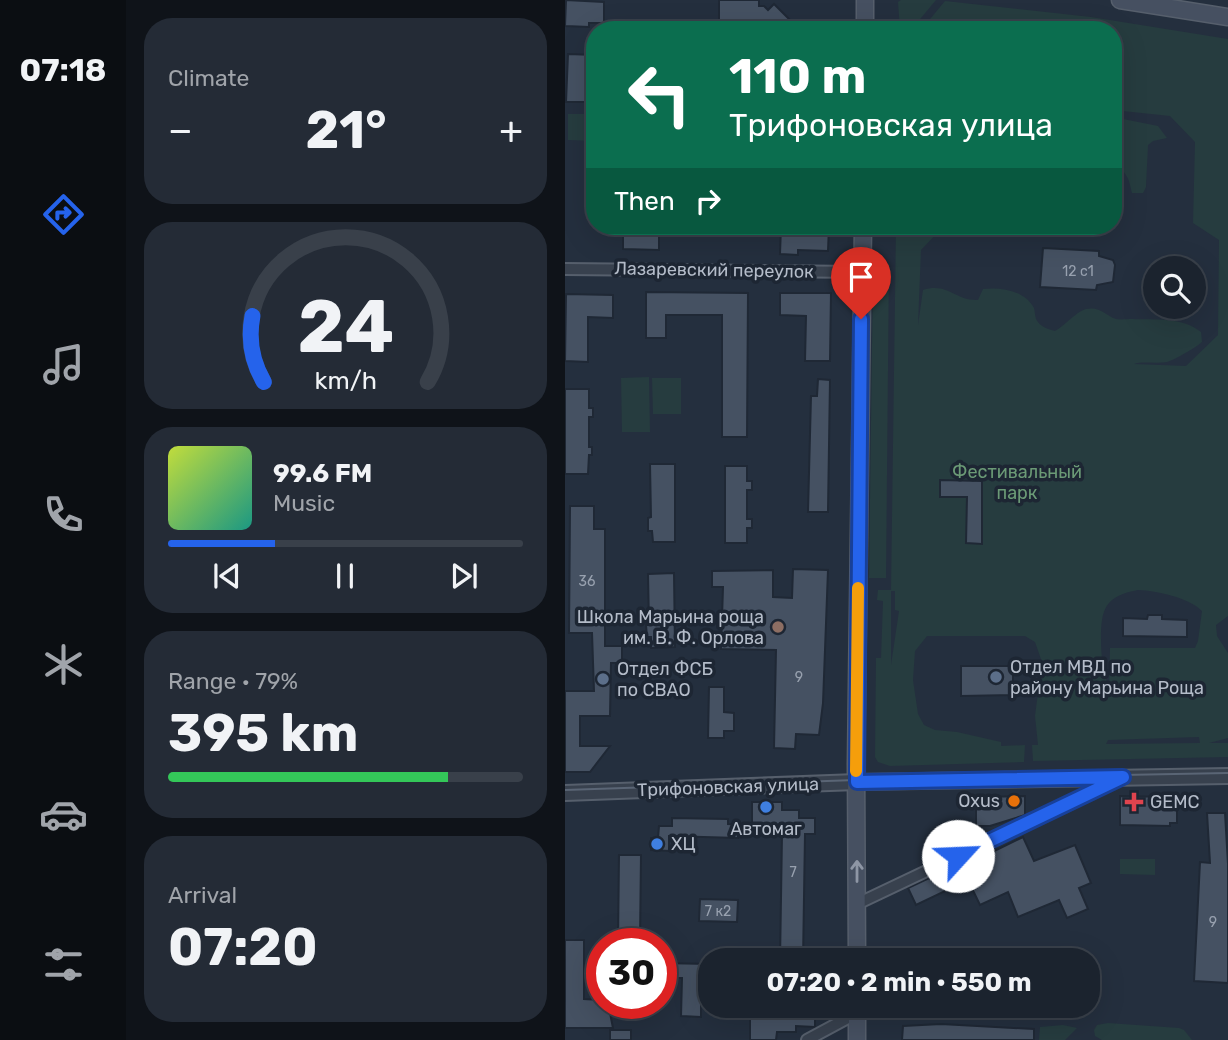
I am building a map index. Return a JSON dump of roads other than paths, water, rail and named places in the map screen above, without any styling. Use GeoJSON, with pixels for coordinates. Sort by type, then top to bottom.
{"type":"FeatureCollection","features":[{"type":"Feature","properties":{"kind":"main road"},"geometry":{"type":"LineString","coordinates":[[865,0],[865,21]]}},
{"type":"Feature","properties":{"kind":"main road"},"geometry":{"type":"LineString","coordinates":[[1120,0],[1228,17]]}},
{"type":"Feature","properties":{"kind":"main road"},"geometry":{"type":"LineString","coordinates":[[857,948],[863,235]]}},
{"type":"Feature","properties":{"kind":"main road"},"geometry":{"type":"LineString","coordinates":[[857,1018],[857,1040]]}},
{"type":"Feature","properties":{"kind":"street","name":"Лазаревский переулок"},"geometry":{"type":"LineString","coordinates":[[565,269],[862,272]]}},
{"type":"Feature","properties":{"kind":"street","name":"Трифоновская улица"},"geometry":{"type":"LineString","coordinates":[[565,793],[857,782],[1228,776]]}},
{"type":"Feature","properties":{"kind":"street"},"geometry":{"type":"LineString","coordinates":[[857,904],[1123,777]]}},
{"type":"Feature","properties":{"kind":"street"},"geometry":{"type":"LineString","coordinates":[[807,1040],[844,1018]]}},
{"type":"Feature","properties":{"kind":"tram line"},"geometry":{"type":"LineString","coordinates":[[565,790],[856,780],[1228,773]]}},
{"type":"Feature","properties":{"kind":"place","name":"Школа Марьина роща им. В. Ф. Орлова"},"geometry":{"type":"Point","coordinates":[778,627]}},
{"type":"Feature","properties":{"kind":"place","name":"Отдел МВД по району Марьина Роща"},"geometry":{"type":"Point","coordinates":[996,677]}},
{"type":"Feature","properties":{"kind":"place","name":"Отдел ФСБ по СВАО"},"geometry":{"type":"Point","coordinates":[603,679]}},
{"type":"Feature","properties":{"kind":"place","name":"Oxus"},"geometry":{"type":"Point","coordinates":[1014,801]}},
{"type":"Feature","properties":{"kind":"place","name":"GEMC"},"geometry":{"type":"Point","coordinates":[1134,802]}},
{"type":"Feature","properties":{"kind":"place","name":"Автомаг"},"geometry":{"type":"Point","coordinates":[766,807]}},
{"type":"Feature","properties":{"kind":"place","name":"ХЦ"},"geometry":{"type":"Point","coordinates":[657,844]}},
{"type":"Feature","properties":{"kind":"park label","name":"Фестивальный парк"},"geometry":{"type":"Point","coordinates":[1017,482]}}]}
